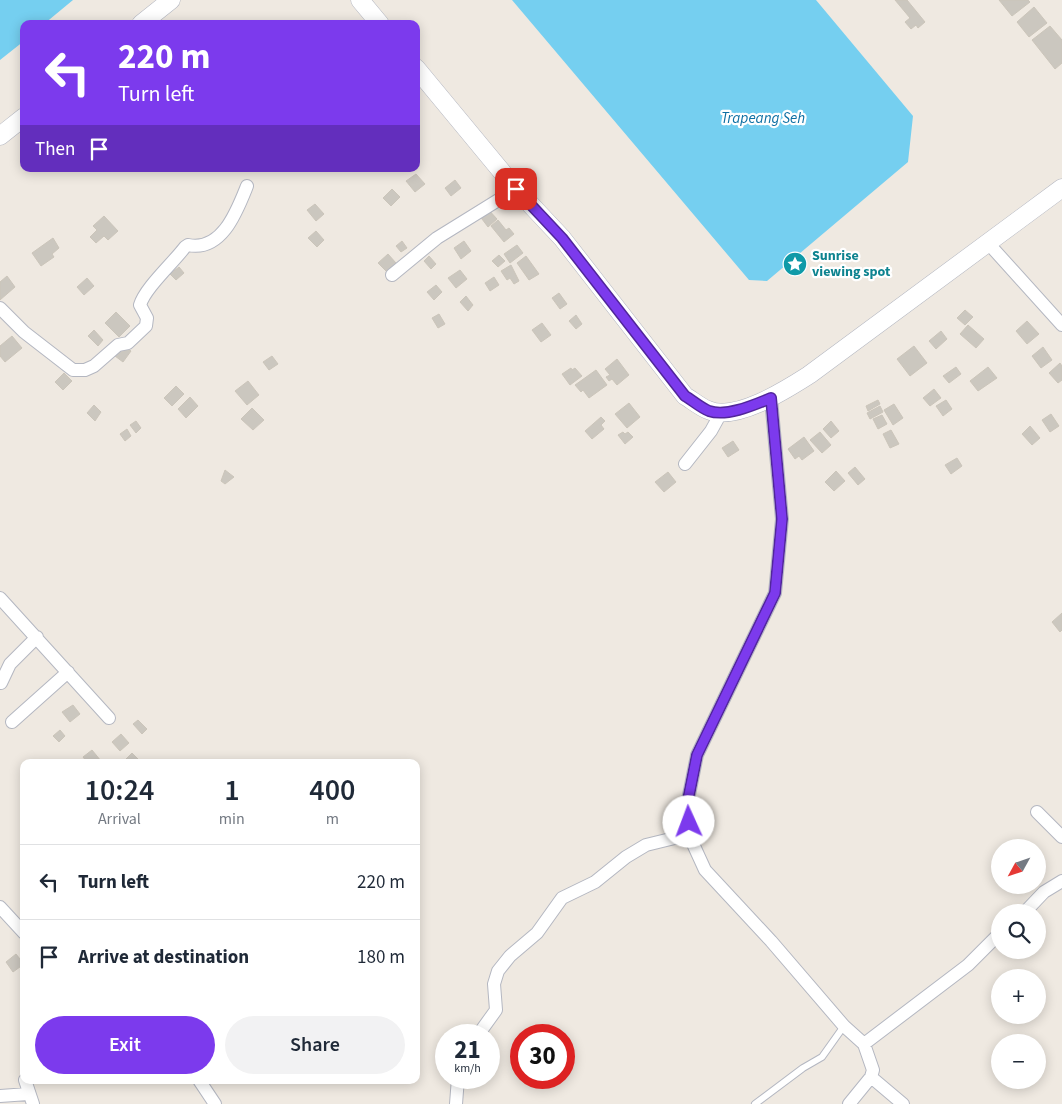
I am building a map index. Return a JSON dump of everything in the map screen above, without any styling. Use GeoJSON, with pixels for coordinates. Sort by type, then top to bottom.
{"type":"FeatureCollection","features":[{"type":"Feature","properties":{"kind":"main road"},"geometry":{"type":"LineString","coordinates":[[146,20],[171,0]]}},
{"type":"Feature","properties":{"kind":"main road"},"geometry":{"type":"LineString","coordinates":[[360,0],[377,20]]}},
{"type":"Feature","properties":{"kind":"main road"},"geometry":{"type":"LineString","coordinates":[[420,73],[516,189],[562,238],[685,396],[709,411],[722,411],[751,406],[771,398],[809,375],[1062,188]]}},
{"type":"Feature","properties":{"kind":"main road"},"geometry":{"type":"LineString","coordinates":[[0,136],[20,120]]}},
{"type":"Feature","properties":{"kind":"street"},"geometry":{"type":"LineString","coordinates":[[0,308],[24,332],[73,370],[84,370],[94,366],[118,345],[128,343],[146,326],[147,318],[140,305],[143,294],[158,280],[185,247],[209,244],[224,232],[247,186]]}},
{"type":"Feature","properties":{"kind":"street"},"geometry":{"type":"LineString","coordinates":[[392,275],[437,238],[516,189]]}},
{"type":"Feature","properties":{"kind":"street"},"geometry":{"type":"LineString","coordinates":[[988,243],[1062,325]]}},
{"type":"Feature","properties":{"kind":"street"},"geometry":{"type":"LineString","coordinates":[[771,398],[782,519],[775,593],[697,755],[686,810],[694,846],[705,870],[771,941],[844,1026],[864,1044],[873,1070],[872,1077],[849,1104]]}},
{"type":"Feature","properties":{"kind":"street"},"geometry":{"type":"LineString","coordinates":[[685,464],[710,431],[722,411]]}},
{"type":"Feature","properties":{"kind":"street"},"geometry":{"type":"LineString","coordinates":[[0,598],[109,718]]}},
{"type":"Feature","properties":{"kind":"street"},"geometry":{"type":"LineString","coordinates":[[1,683],[10,664],[37,637]]}},
{"type":"Feature","properties":{"kind":"street"},"geometry":{"type":"LineString","coordinates":[[12,722],[68,672]]}},
{"type":"Feature","properties":{"kind":"street"},"geometry":{"type":"LineString","coordinates":[[1037,812],[1062,837]]}},
{"type":"Feature","properties":{"kind":"street"},"geometry":{"type":"LineString","coordinates":[[486,1024],[496,1010],[494,984],[498,971],[510,956],[537,933],[562,898],[595,882],[626,857],[646,845],[692,834]]}},
{"type":"Feature","properties":{"kind":"street"},"geometry":{"type":"LineString","coordinates":[[1032,904],[1044,892],[1062,881]]}},
{"type":"Feature","properties":{"kind":"street"},"geometry":{"type":"LineString","coordinates":[[0,907],[20,929]]}},
{"type":"Feature","properties":{"kind":"street"},"geometry":{"type":"LineString","coordinates":[[864,1044],[968,965],[991,942]]}},
{"type":"Feature","properties":{"kind":"street"},"geometry":{"type":"LineString","coordinates":[[872,1077],[903,1104]]}},
{"type":"Feature","properties":{"kind":"street"},"geometry":{"type":"LineString","coordinates":[[0,1096],[31,1099],[26,1084]]}},
{"type":"Feature","properties":{"kind":"street"},"geometry":{"type":"LineString","coordinates":[[202,1084],[215,1104]]}},
{"type":"Feature","properties":{"kind":"street"},"geometry":{"type":"LineString","coordinates":[[456,1104],[457,1089]]}},
{"type":"Feature","properties":{"kind":"lane"},"geometry":{"type":"LineString","coordinates":[[755,1104],[803,1068],[822,1057],[844,1026]]}},
{"type":"Feature","properties":{"kind":"water"},"geometry":{"type":"Polygon","coordinates":[[[0,0],[73,0],[49,20],[20,20],[20,44],[0,60],[0,0]]]}},
{"type":"Feature","properties":{"kind":"water","name":"Trapeang Seh"},"geometry":{"type":"Polygon","coordinates":[[[512,0],[816,0],[913,116],[908,162],[767,281],[749,280],[512,0]]]}},
{"type":"Feature","properties":{"kind":"building"},"geometry":{"type":"Polygon","coordinates":[[[895,0],[907,0],[925,22],[918,28],[916,25],[911,29],[905,22],[910,18],[895,0]]]}},
{"type":"Feature","properties":{"kind":"building"},"geometry":{"type":"Polygon","coordinates":[[[999,0],[1028,0],[1030,2],[1012,16],[999,0]]]}},
{"type":"Feature","properties":{"kind":"building"},"geometry":{"type":"Polygon","coordinates":[[[1034,7],[1047,23],[1029,37],[1017,22],[1034,7]]]}},
{"type":"Feature","properties":{"kind":"building"},"geometry":{"type":"Polygon","coordinates":[[[1050,26],[1062,40],[1062,63],[1055,69],[1032,40],[1050,26]]]}},
{"type":"Feature","properties":{"kind":"building"},"geometry":{"type":"Polygon","coordinates":[[[416,174],[425,184],[415,192],[406,181],[416,174]]]}},
{"type":"Feature","properties":{"kind":"building"},"geometry":{"type":"Polygon","coordinates":[[[455,180],[461,188],[451,196],[445,188],[455,180]]]}},
{"type":"Feature","properties":{"kind":"building"},"geometry":{"type":"Polygon","coordinates":[[[392,189],[400,197],[391,206],[383,198],[392,189]]]}},
{"type":"Feature","properties":{"kind":"building"},"geometry":{"type":"Polygon","coordinates":[[[315,204],[324,214],[316,221],[307,210],[315,204]]]}},
{"type":"Feature","properties":{"kind":"building"},"geometry":{"type":"Polygon","coordinates":[[[487,208],[497,219],[488,227],[479,215],[487,208]]]}},
{"type":"Feature","properties":{"kind":"building"},"geometry":{"type":"Polygon","coordinates":[[[104,216],[118,231],[108,240],[104,236],[96,243],[90,237],[97,230],[93,226],[104,216]]]}},
{"type":"Feature","properties":{"kind":"building"},"geometry":{"type":"Polygon","coordinates":[[[498,220],[506,230],[509,228],[514,234],[504,242],[491,226],[498,220]]]}},
{"type":"Feature","properties":{"kind":"building"},"geometry":{"type":"Polygon","coordinates":[[[316,231],[324,240],[317,247],[308,238],[316,231]]]}},
{"type":"Feature","properties":{"kind":"building"},"geometry":{"type":"Polygon","coordinates":[[[53,238],[59,248],[52,254],[54,257],[41,266],[32,253],[53,238]]]}},
{"type":"Feature","properties":{"kind":"building"},"geometry":{"type":"Polygon","coordinates":[[[402,241],[407,248],[401,252],[396,246],[402,241]]]}},
{"type":"Feature","properties":{"kind":"building"},"geometry":{"type":"Polygon","coordinates":[[[464,241],[471,251],[461,259],[454,248],[464,241]]]}},
{"type":"Feature","properties":{"kind":"building"},"geometry":{"type":"Polygon","coordinates":[[[517,245],[523,253],[510,263],[504,254],[517,245]]]}},
{"type":"Feature","properties":{"kind":"building"},"geometry":{"type":"Polygon","coordinates":[[[388,254],[396,263],[386,271],[378,263],[388,254]]]}},
{"type":"Feature","properties":{"kind":"building"},"geometry":{"type":"Polygon","coordinates":[[[499,255],[505,261],[498,267],[492,261],[499,255]]]}},
{"type":"Feature","properties":{"kind":"building"},"geometry":{"type":"Polygon","coordinates":[[[429,256],[436,264],[431,269],[424,261],[429,256]]]}},
{"type":"Feature","properties":{"kind":"building"},"geometry":{"type":"Polygon","coordinates":[[[526,256],[539,274],[529,280],[517,263],[526,256]]]}},
{"type":"Feature","properties":{"kind":"building"},"geometry":{"type":"Polygon","coordinates":[[[511,265],[519,281],[514,284],[510,278],[507,280],[501,271],[511,265]]]}},
{"type":"Feature","properties":{"kind":"building"},"geometry":{"type":"Polygon","coordinates":[[[179,267],[184,273],[176,280],[170,274],[179,267]]]}},
{"type":"Feature","properties":{"kind":"building"},"geometry":{"type":"Polygon","coordinates":[[[460,270],[467,279],[456,288],[448,278],[460,270]]]}},
{"type":"Feature","properties":{"kind":"building"},"geometry":{"type":"Polygon","coordinates":[[[7,276],[15,287],[0,300],[0,282],[7,276]]]}},
{"type":"Feature","properties":{"kind":"building"},"geometry":{"type":"Polygon","coordinates":[[[494,277],[499,285],[490,291],[485,283],[494,277]]]}},
{"type":"Feature","properties":{"kind":"building"},"geometry":{"type":"Polygon","coordinates":[[[87,278],[94,286],[84,295],[77,287],[87,278]]]}},
{"type":"Feature","properties":{"kind":"building"},"geometry":{"type":"Polygon","coordinates":[[[436,285],[442,292],[434,300],[427,292],[436,285]]]}},
{"type":"Feature","properties":{"kind":"building"},"geometry":{"type":"Polygon","coordinates":[[[559,293],[567,304],[560,309],[552,298],[559,293]]]}},
{"type":"Feature","properties":{"kind":"building"},"geometry":{"type":"Polygon","coordinates":[[[466,296],[473,305],[468,311],[460,302],[466,296]]]}},
{"type":"Feature","properties":{"kind":"building"},"geometry":{"type":"Polygon","coordinates":[[[965,310],[973,317],[965,325],[957,318],[965,310]]]}},
{"type":"Feature","properties":{"kind":"building"},"geometry":{"type":"Polygon","coordinates":[[[116,312],[130,326],[119,337],[105,323],[116,312]]]}},
{"type":"Feature","properties":{"kind":"building"},"geometry":{"type":"Polygon","coordinates":[[[439,314],[445,324],[438,328],[432,318],[439,314]]]}},
{"type":"Feature","properties":{"kind":"building"},"geometry":{"type":"Polygon","coordinates":[[[576,315],[582,324],[576,329],[569,321],[576,315]]]}},
{"type":"Feature","properties":{"kind":"building"},"geometry":{"type":"Polygon","coordinates":[[[1027,321],[1039,334],[1027,344],[1016,331],[1027,321]]]}},
{"type":"Feature","properties":{"kind":"building"},"geometry":{"type":"Polygon","coordinates":[[[542,323],[551,335],[541,342],[532,330],[542,323]]]}},
{"type":"Feature","properties":{"kind":"building"},"geometry":{"type":"Polygon","coordinates":[[[968,325],[984,339],[976,348],[960,334],[968,325]]]}},
{"type":"Feature","properties":{"kind":"building"},"geometry":{"type":"Polygon","coordinates":[[[94,330],[103,340],[98,346],[88,336],[94,330]]]}},
{"type":"Feature","properties":{"kind":"building"},"geometry":{"type":"Polygon","coordinates":[[[941,331],[947,339],[936,349],[929,341],[941,331]]]}},
{"type":"Feature","properties":{"kind":"building"},"geometry":{"type":"Polygon","coordinates":[[[12,336],[22,348],[5,362],[0,356],[0,346],[12,336]]]}},
{"type":"Feature","properties":{"kind":"building"},"geometry":{"type":"Polygon","coordinates":[[[123,345],[131,351],[123,362],[115,356],[123,345]]]}},
{"type":"Feature","properties":{"kind":"building"},"geometry":{"type":"Polygon","coordinates":[[[914,346],[927,363],[910,376],[897,359],[914,346]]]}},
{"type":"Feature","properties":{"kind":"building"},"geometry":{"type":"Polygon","coordinates":[[[1043,347],[1052,360],[1041,368],[1032,356],[1043,347]]]}},
{"type":"Feature","properties":{"kind":"building"},"geometry":{"type":"Polygon","coordinates":[[[272,356],[278,364],[269,370],[263,362],[272,356]]]}},
{"type":"Feature","properties":{"kind":"building"},"geometry":{"type":"Polygon","coordinates":[[[617,359],[629,375],[617,385],[612,379],[609,381],[606,377],[610,375],[605,369],[617,359]]]}},
{"type":"Feature","properties":{"kind":"building"},"geometry":{"type":"Polygon","coordinates":[[[1060,363],[1062,366],[1062,380],[1058,383],[1049,373],[1060,363]]]}},
{"type":"Feature","properties":{"kind":"building"},"geometry":{"type":"Polygon","coordinates":[[[956,367],[961,374],[949,383],[943,376],[956,367]]]}},
{"type":"Feature","properties":{"kind":"building"},"geometry":{"type":"Polygon","coordinates":[[[988,367],[997,378],[978,391],[970,381],[988,367]]]}},
{"type":"Feature","properties":{"kind":"building"},"geometry":{"type":"Polygon","coordinates":[[[571,368],[572,370],[575,368],[582,376],[570,385],[562,374],[571,368]]]}},
{"type":"Feature","properties":{"kind":"building"},"geometry":{"type":"Polygon","coordinates":[[[596,370],[607,385],[589,398],[583,390],[581,392],[575,385],[596,370]]]}},
{"type":"Feature","properties":{"kind":"building"},"geometry":{"type":"Polygon","coordinates":[[[64,373],[72,381],[63,390],[55,382],[64,373]]]}},
{"type":"Feature","properties":{"kind":"building"},"geometry":{"type":"Polygon","coordinates":[[[248,381],[259,395],[247,405],[235,391],[248,381]]]}},
{"type":"Feature","properties":{"kind":"building"},"geometry":{"type":"Polygon","coordinates":[[[176,386],[184,394],[172,406],[164,398],[176,386]]]}},
{"type":"Feature","properties":{"kind":"building"},"geometry":{"type":"Polygon","coordinates":[[[934,389],[941,398],[930,406],[923,398],[934,389]]]}},
{"type":"Feature","properties":{"kind":"building"},"geometry":{"type":"Polygon","coordinates":[[[190,397],[198,406],[186,418],[178,409],[190,397]]]}},
{"type":"Feature","properties":{"kind":"building"},"geometry":{"type":"Polygon","coordinates":[[[878,400],[880,404],[868,411],[866,406],[878,400]]]}},
{"type":"Feature","properties":{"kind":"building"},"geometry":{"type":"Polygon","coordinates":[[[946,400],[952,409],[943,416],[936,406],[946,400]]]}},
{"type":"Feature","properties":{"kind":"building"},"geometry":{"type":"Polygon","coordinates":[[[629,403],[640,417],[627,428],[615,414],[629,403]]]}},
{"type":"Feature","properties":{"kind":"building"},"geometry":{"type":"Polygon","coordinates":[[[894,404],[903,418],[893,425],[884,410],[894,404]]]}},
{"type":"Feature","properties":{"kind":"building"},"geometry":{"type":"Polygon","coordinates":[[[94,405],[101,412],[95,421],[87,413],[94,405]]]}},
{"type":"Feature","properties":{"kind":"building"},"geometry":{"type":"Polygon","coordinates":[[[880,406],[883,412],[870,419],[867,413],[880,406]]]}},
{"type":"Feature","properties":{"kind":"building"},"geometry":{"type":"Polygon","coordinates":[[[252,408],[264,420],[253,430],[241,419],[252,408]]]}},
{"type":"Feature","properties":{"kind":"building"},"geometry":{"type":"Polygon","coordinates":[[[1051,414],[1059,426],[1050,432],[1042,420],[1051,414]]]}},
{"type":"Feature","properties":{"kind":"building"},"geometry":{"type":"Polygon","coordinates":[[[882,415],[887,424],[878,429],[873,419],[882,415]]]}},
{"type":"Feature","properties":{"kind":"building"},"geometry":{"type":"Polygon","coordinates":[[[601,417],[605,421],[601,425],[604,429],[592,439],[585,431],[601,417]]]}},
{"type":"Feature","properties":{"kind":"building"},"geometry":{"type":"Polygon","coordinates":[[[136,421],[141,428],[136,433],[130,425],[136,421]]]}},
{"type":"Feature","properties":{"kind":"building"},"geometry":{"type":"Polygon","coordinates":[[[831,421],[839,431],[831,438],[823,429],[831,421]]]}},
{"type":"Feature","properties":{"kind":"building"},"geometry":{"type":"Polygon","coordinates":[[[1030,426],[1040,438],[1032,445],[1022,434],[1030,426]]]}},
{"type":"Feature","properties":{"kind":"building"},"geometry":{"type":"Polygon","coordinates":[[[127,429],[131,436],[125,441],[120,434],[127,429]]]}},
{"type":"Feature","properties":{"kind":"building"},"geometry":{"type":"Polygon","coordinates":[[[891,430],[899,444],[890,448],[883,434],[891,430]]]}},
{"type":"Feature","properties":{"kind":"building"},"geometry":{"type":"Polygon","coordinates":[[[623,432],[625,434],[628,432],[633,437],[625,444],[618,435],[623,432]]]}},
{"type":"Feature","properties":{"kind":"building"},"geometry":{"type":"Polygon","coordinates":[[[820,432],[831,445],[822,453],[810,440],[820,432]]]}},
{"type":"Feature","properties":{"kind":"building"},"geometry":{"type":"Polygon","coordinates":[[[804,437],[814,451],[802,460],[799,456],[795,459],[788,449],[804,437]]]}},
{"type":"Feature","properties":{"kind":"building"},"geometry":{"type":"Polygon","coordinates":[[[733,441],[739,450],[728,457],[722,448],[733,441]]]}},
{"type":"Feature","properties":{"kind":"building"},"geometry":{"type":"Polygon","coordinates":[[[957,458],[962,466],[951,474],[945,465],[957,458]]]}},
{"type":"Feature","properties":{"kind":"building"},"geometry":{"type":"Polygon","coordinates":[[[855,467],[865,479],[858,485],[848,473],[855,467]]]}},
{"type":"Feature","properties":{"kind":"building"},"geometry":{"type":"Polygon","coordinates":[[[225,470],[234,477],[225,484],[221,481],[225,470]]]}},
{"type":"Feature","properties":{"kind":"building"},"geometry":{"type":"Polygon","coordinates":[[[836,471],[845,481],[834,491],[825,482],[836,471]]]}},
{"type":"Feature","properties":{"kind":"building"},"geometry":{"type":"Polygon","coordinates":[[[668,472],[676,482],[664,492],[655,482],[668,472]]]}},
{"type":"Feature","properties":{"kind":"building"},"geometry":{"type":"Polygon","coordinates":[[[1062,613],[1062,630],[1060,632],[1052,622],[1062,613]]]}},
{"type":"Feature","properties":{"kind":"building"},"geometry":{"type":"Polygon","coordinates":[[[73,705],[80,714],[70,722],[62,712],[73,705]]]}},
{"type":"Feature","properties":{"kind":"building"},"geometry":{"type":"Polygon","coordinates":[[[138,720],[147,729],[142,734],[133,724],[138,720]]]}},
{"type":"Feature","properties":{"kind":"building"},"geometry":{"type":"Polygon","coordinates":[[[60,730],[65,736],[59,742],[53,736],[60,730]]]}},
{"type":"Feature","properties":{"kind":"building"},"geometry":{"type":"Polygon","coordinates":[[[121,734],[129,743],[120,751],[112,742],[121,734]]]}},
{"type":"Feature","properties":{"kind":"building"},"geometry":{"type":"Polygon","coordinates":[[[92,750],[99,759],[85,759],[83,757],[92,750]]]}},
{"type":"Feature","properties":{"kind":"building"},"geometry":{"type":"Polygon","coordinates":[[[132,753],[138,759],[126,759],[132,753]]]}},
{"type":"Feature","properties":{"kind":"building"},"geometry":{"type":"Polygon","coordinates":[[[16,954],[20,959],[20,967],[13,972],[6,962],[16,954]]]}},
{"type":"Feature","properties":{"kind":"place","name":"Sunrise viewing spot"},"geometry":{"type":"Point","coordinates":[795,264]}},
{"type":"Feature","properties":{"kind":"route"},"geometry":{"type":"LineString","coordinates":[[516,189],[562,238],[685,396],[709,411],[716,412],[751,406],[771,398],[782,519],[775,593],[697,755],[689,785],[686,810],[689,822]]}}]}
